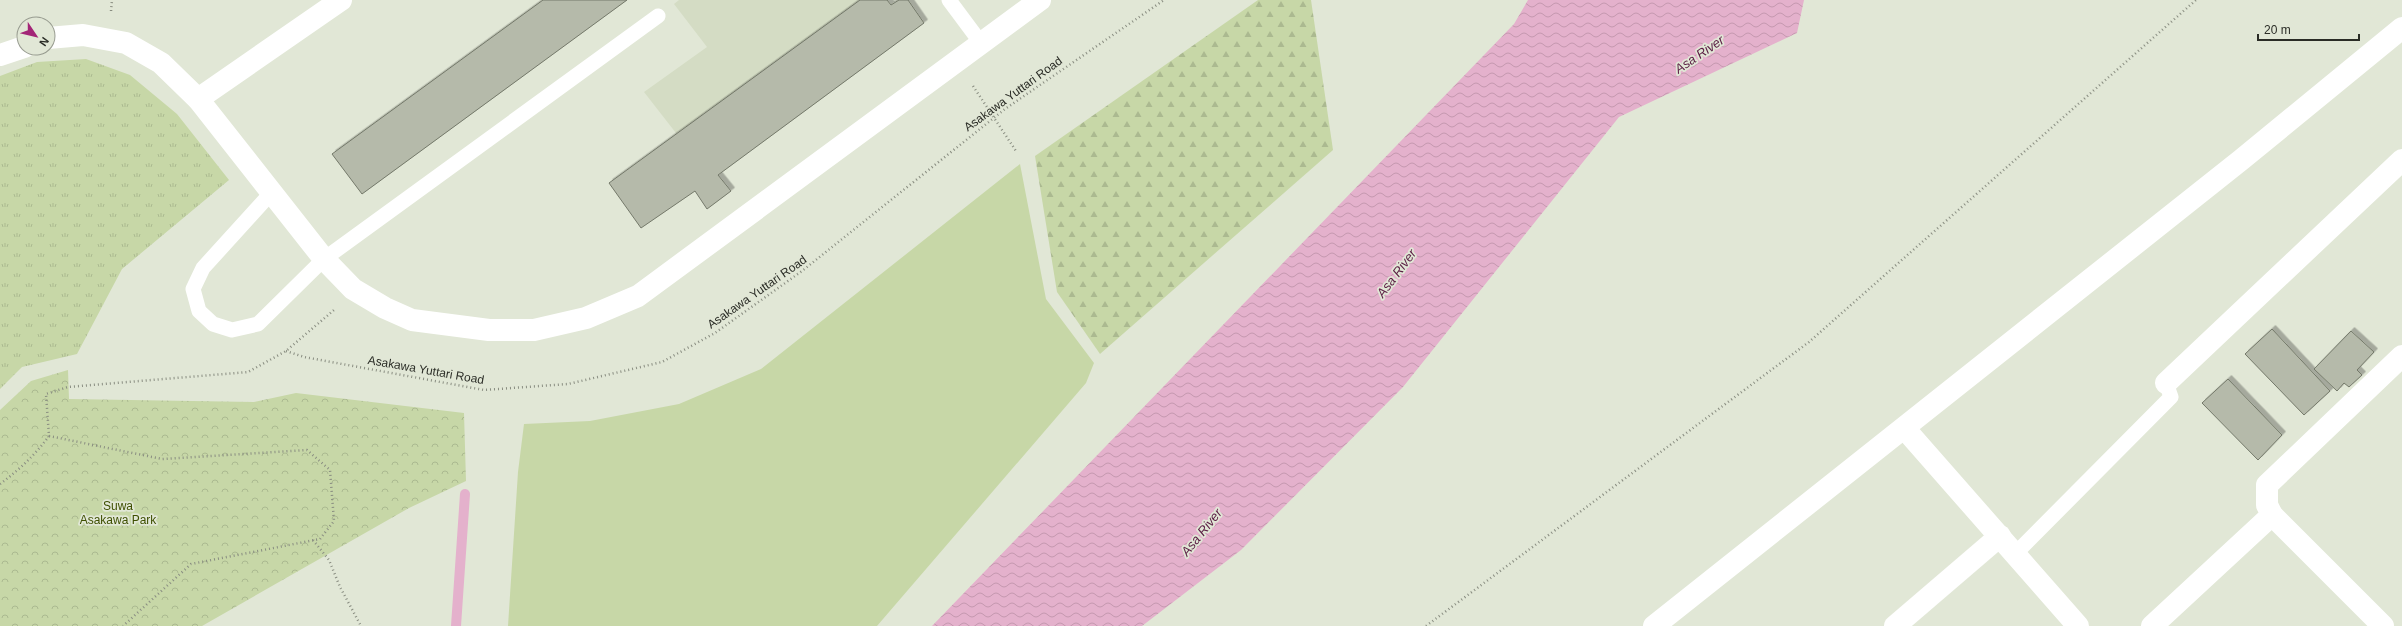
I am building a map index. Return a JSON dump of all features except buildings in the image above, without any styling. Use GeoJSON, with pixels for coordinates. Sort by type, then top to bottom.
{"type":"FeatureCollection","features":[{"type":"Feature","properties":{"kind":"street"},"geometry":{"type":"LineString","coordinates":[[198,99],[340,0]]}},
{"type":"Feature","properties":{"kind":"street"},"geometry":{"type":"LineString","coordinates":[[56,37],[83,35],[126,43],[160,63],[198,99],[324,259],[353,289],[385,308],[412,320],[489,330],[534,330],[586,318],[638,296],[1040,0]]}},
{"type":"Feature","properties":{"kind":"street"},"geometry":{"type":"LineString","coordinates":[[1654,626],[1905,429],[2248,155],[2402,28]]}},
{"type":"Feature","properties":{"kind":"street"},"geometry":{"type":"LineString","coordinates":[[0,55],[16,50]]}},
{"type":"Feature","properties":{"kind":"street"},"geometry":{"type":"LineString","coordinates":[[2166,383],[2402,160]]}},
{"type":"Feature","properties":{"kind":"street"},"geometry":{"type":"LineString","coordinates":[[2383,626],[2272,514],[2267,505],[2267,485],[2402,356]]}},
{"type":"Feature","properties":{"kind":"street"},"geometry":{"type":"LineString","coordinates":[[1905,429],[2078,626]]}},
{"type":"Feature","properties":{"kind":"street"},"geometry":{"type":"LineString","coordinates":[[2152,626],[2272,514]]}},
{"type":"Feature","properties":{"kind":"street"},"geometry":{"type":"LineString","coordinates":[[1895,626],[2000,536]]}},
{"type":"Feature","properties":{"kind":"lane"},"geometry":{"type":"LineString","coordinates":[[949,0],[981,43]]}},
{"type":"Feature","properties":{"kind":"lane"},"geometry":{"type":"LineString","coordinates":[[272,192],[203,268],[193,289],[199,311],[213,324],[232,330],[258,324],[324,259],[658,16]]}},
{"type":"Feature","properties":{"kind":"lane"},"geometry":{"type":"LineString","coordinates":[[2015,554],[2171,397],[2166,383]]}},
{"type":"Feature","properties":{"kind":"path","name":"Asakawa Yuttari Road"},"geometry":{"type":"LineString","coordinates":[[286,351],[304,357],[484,390],[568,384],[662,362],[715,333],[802,271],[994,118],[1164,0]]}},
{"type":"Feature","properties":{"kind":"path"},"geometry":{"type":"LineString","coordinates":[[1426,626],[1809,342],[2196,0]]}},
{"type":"Feature","properties":{"kind":"path"},"geometry":{"type":"LineString","coordinates":[[970,82],[1016,151]]}},
{"type":"Feature","properties":{"kind":"path"},"geometry":{"type":"LineString","coordinates":[[0,484],[21,467],[49,436],[46,394],[68,387],[248,372],[286,351],[337,307]]}},
{"type":"Feature","properties":{"kind":"path"},"geometry":{"type":"LineString","coordinates":[[49,436],[162,459],[307,450],[330,470],[334,521],[320,539],[191,564],[123,626]]}},
{"type":"Feature","properties":{"kind":"path"},"geometry":{"type":"LineString","coordinates":[[313,540],[329,560],[340,587],[361,626]]}},
{"type":"Feature","properties":{"kind":"shaded area"},"geometry":{"type":"Polygon","coordinates":[[[679,0],[887,0],[911,32],[711,178],[644,92],[707,47],[674,4],[679,0]]]}},
{"type":"Feature","properties":{"kind":"green space"},"geometry":{"type":"Polygon","coordinates":[[[1258,0],[1311,0],[1333,150],[1100,354],[1057,292],[1035,156],[1258,0]]]}},
{"type":"Feature","properties":{"kind":"green space"},"geometry":{"type":"Polygon","coordinates":[[[86,59],[130,75],[177,114],[229,180],[122,269],[77,354],[22,367],[0,389],[0,76],[37,62],[86,59]]]}},
{"type":"Feature","properties":{"kind":"green space"},"geometry":{"type":"Polygon","coordinates":[[[1020,164],[1046,299],[1094,363],[1086,383],[877,626],[508,626],[518,472],[524,424],[590,421],[679,404],[761,369],[1020,164]]]}},
{"type":"Feature","properties":{"kind":"green space","name":"Suwa Asakawa Park"},"geometry":{"type":"Polygon","coordinates":[[[68,370],[69,399],[254,402],[296,393],[464,413],[466,481],[409,508],[202,626],[0,626],[0,410],[31,381],[68,370]]]}},
{"type":"Feature","properties":{"kind":"water","name":"Asa River"},"geometry":{"type":"Polygon","coordinates":[[[1528,0],[1804,0],[1797,33],[1619,117],[1403,387],[1241,550],[1142,626],[932,626],[1514,24],[1528,0]]]}},
{"type":"Feature","properties":{"kind":"waterway"},"geometry":{"type":"LineString","coordinates":[[456,626],[465,494]]}}]}
